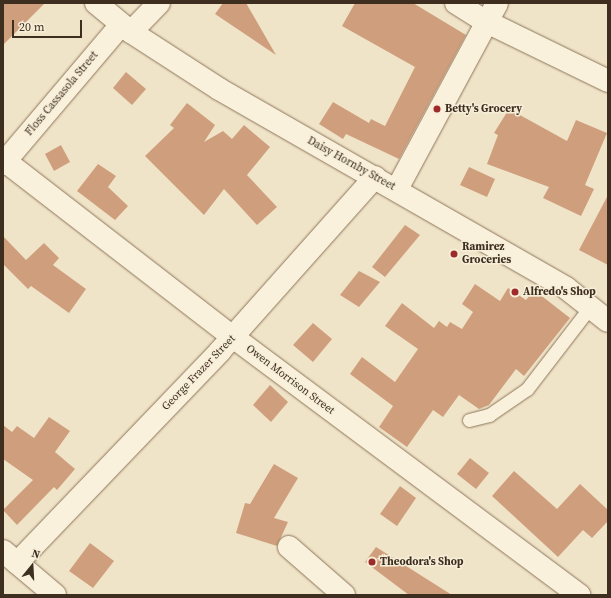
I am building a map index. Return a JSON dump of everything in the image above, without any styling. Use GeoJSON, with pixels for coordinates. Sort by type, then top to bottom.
{"type":"FeatureCollection","features":[{"type":"Feature","properties":{"kind":"street","name":"Daisy Hornby Street"},"geometry":{"type":"LineString","coordinates":[[96,3],[126,28],[219,89],[397,189],[566,288],[591,306],[608,321]]}},
{"type":"Feature","properties":{"kind":"street","name":"Floss Cassasola Street"},"geometry":{"type":"LineString","coordinates":[[4,162],[126,28],[159,3]]}},
{"type":"Feature","properties":{"kind":"street"},"geometry":{"type":"LineString","coordinates":[[456,3],[487,22],[608,82]]}},
{"type":"Feature","properties":{"kind":"street"},"geometry":{"type":"LineString","coordinates":[[397,189],[497,3]]}},
{"type":"Feature","properties":{"kind":"street","name":"Owen Morrison Street"},"geometry":{"type":"LineString","coordinates":[[4,162],[233,337],[579,595]]}},
{"type":"Feature","properties":{"kind":"street","name":"George Frazer Street"},"geometry":{"type":"LineString","coordinates":[[10,557],[233,337],[375,177]]}},
{"type":"Feature","properties":{"kind":"street"},"geometry":{"type":"LineString","coordinates":[[289,547],[344,595]]}},
{"type":"Feature","properties":{"kind":"street"},"geometry":{"type":"LineString","coordinates":[[10,557],[55,595]]}},
{"type":"Feature","properties":{"kind":"lane"},"geometry":{"type":"LineString","coordinates":[[469,420],[489,416],[527,389],[591,306]]}},
{"type":"Feature","properties":{"kind":"building"},"geometry":{"type":"Polygon","coordinates":[[[3,3],[45,3],[3,45],[3,3]]]}},
{"type":"Feature","properties":{"kind":"building"},"geometry":{"type":"Polygon","coordinates":[[[223,3],[246,3],[276,55],[215,14],[223,3]]]}},
{"type":"Feature","properties":{"kind":"building"},"geometry":{"type":"Polygon","coordinates":[[[355,3],[413,3],[466,35],[399,159],[346,134],[343,139],[319,124],[333,102],[369,123],[371,119],[385,126],[415,67],[342,26],[355,3]]]}},
{"type":"Feature","properties":{"kind":"building"},"geometry":{"type":"Polygon","coordinates":[[[126,72],[146,89],[132,105],[113,88],[126,72]]]}},
{"type":"Feature","properties":{"kind":"building"},"geometry":{"type":"Polygon","coordinates":[[[187,103],[215,125],[204,142],[223,131],[232,139],[244,125],[270,147],[247,175],[277,207],[257,225],[224,189],[204,215],[145,156],[174,128],[170,125],[187,103]]]}},
{"type":"Feature","properties":{"kind":"building"},"geometry":{"type":"Polygon","coordinates":[[[509,109],[567,141],[576,120],[607,133],[585,185],[594,189],[581,216],[543,198],[549,187],[487,164],[498,135],[494,133],[509,109]]]}},
{"type":"Feature","properties":{"kind":"building"},"geometry":{"type":"Polygon","coordinates":[[[61,145],[70,162],[54,171],[45,154],[61,145]]]}},
{"type":"Feature","properties":{"kind":"building"},"geometry":{"type":"Polygon","coordinates":[[[98,164],[116,176],[108,187],[128,206],[115,220],[77,191],[98,164]]]}},
{"type":"Feature","properties":{"kind":"building"},"geometry":{"type":"Polygon","coordinates":[[[469,167],[495,179],[487,197],[460,185],[469,167]]]}},
{"type":"Feature","properties":{"kind":"building"},"geometry":{"type":"Polygon","coordinates":[[[608,195],[608,265],[579,250],[608,195]]]}},
{"type":"Feature","properties":{"kind":"building"},"geometry":{"type":"Polygon","coordinates":[[[405,225],[420,235],[385,277],[372,267],[405,225]]]}},
{"type":"Feature","properties":{"kind":"building"},"geometry":{"type":"Polygon","coordinates":[[[3,236],[26,260],[44,243],[59,258],[53,265],[86,289],[69,313],[31,286],[28,289],[3,264],[3,236]]]}},
{"type":"Feature","properties":{"kind":"building"},"geometry":{"type":"Polygon","coordinates":[[[359,271],[380,282],[359,307],[340,295],[359,271]]]}},
{"type":"Feature","properties":{"kind":"building"},"geometry":{"type":"Polygon","coordinates":[[[475,284],[500,301],[508,288],[526,300],[534,290],[570,318],[524,376],[516,369],[489,405],[479,409],[459,395],[443,417],[433,410],[407,447],[379,427],[393,406],[350,374],[362,357],[395,382],[418,349],[385,326],[402,303],[434,328],[439,321],[447,327],[450,322],[462,329],[473,312],[462,304],[475,284]]]}},
{"type":"Feature","properties":{"kind":"building"},"geometry":{"type":"Polygon","coordinates":[[[313,323],[332,339],[313,362],[293,345],[313,323]]]}},
{"type":"Feature","properties":{"kind":"building"},"geometry":{"type":"Polygon","coordinates":[[[270,385],[288,402],[271,422],[253,405],[270,385]]]}},
{"type":"Feature","properties":{"kind":"building"},"geometry":{"type":"Polygon","coordinates":[[[49,417],[70,431],[55,452],[75,469],[57,490],[54,487],[17,525],[3,510],[33,480],[3,459],[3,425],[12,432],[17,426],[34,438],[49,417]]]}},
{"type":"Feature","properties":{"kind":"building"},"geometry":{"type":"Polygon","coordinates":[[[470,458],[489,473],[476,489],[457,474],[470,458]]]}},
{"type":"Feature","properties":{"kind":"building"},"geometry":{"type":"Polygon","coordinates":[[[274,464],[298,478],[274,518],[288,522],[277,546],[236,533],[245,503],[250,504],[274,464]]]}},
{"type":"Feature","properties":{"kind":"building"},"geometry":{"type":"Polygon","coordinates":[[[514,471],[557,509],[580,484],[608,510],[608,521],[592,538],[583,530],[558,557],[492,496],[514,471]]]}},
{"type":"Feature","properties":{"kind":"building"},"geometry":{"type":"Polygon","coordinates":[[[400,486],[416,498],[397,526],[380,514],[400,486]]]}},
{"type":"Feature","properties":{"kind":"building"},"geometry":{"type":"Polygon","coordinates":[[[90,543],[114,561],[93,588],[69,571],[90,543]]]}},
{"type":"Feature","properties":{"kind":"building"},"geometry":{"type":"Polygon","coordinates":[[[376,547],[452,595],[409,595],[365,562],[376,547]]]}},
{"type":"Feature","properties":{"kind":"place","name":"Betty's Grocery"},"geometry":{"type":"Point","coordinates":[437,109]}},
{"type":"Feature","properties":{"kind":"place","name":"Ramirez Groceries"},"geometry":{"type":"Point","coordinates":[454,254]}},
{"type":"Feature","properties":{"kind":"place","name":"Alfredo's Shop"},"geometry":{"type":"Point","coordinates":[515,292]}},
{"type":"Feature","properties":{"kind":"place","name":"Theodora's Shop"},"geometry":{"type":"Point","coordinates":[372,562]}}]}
